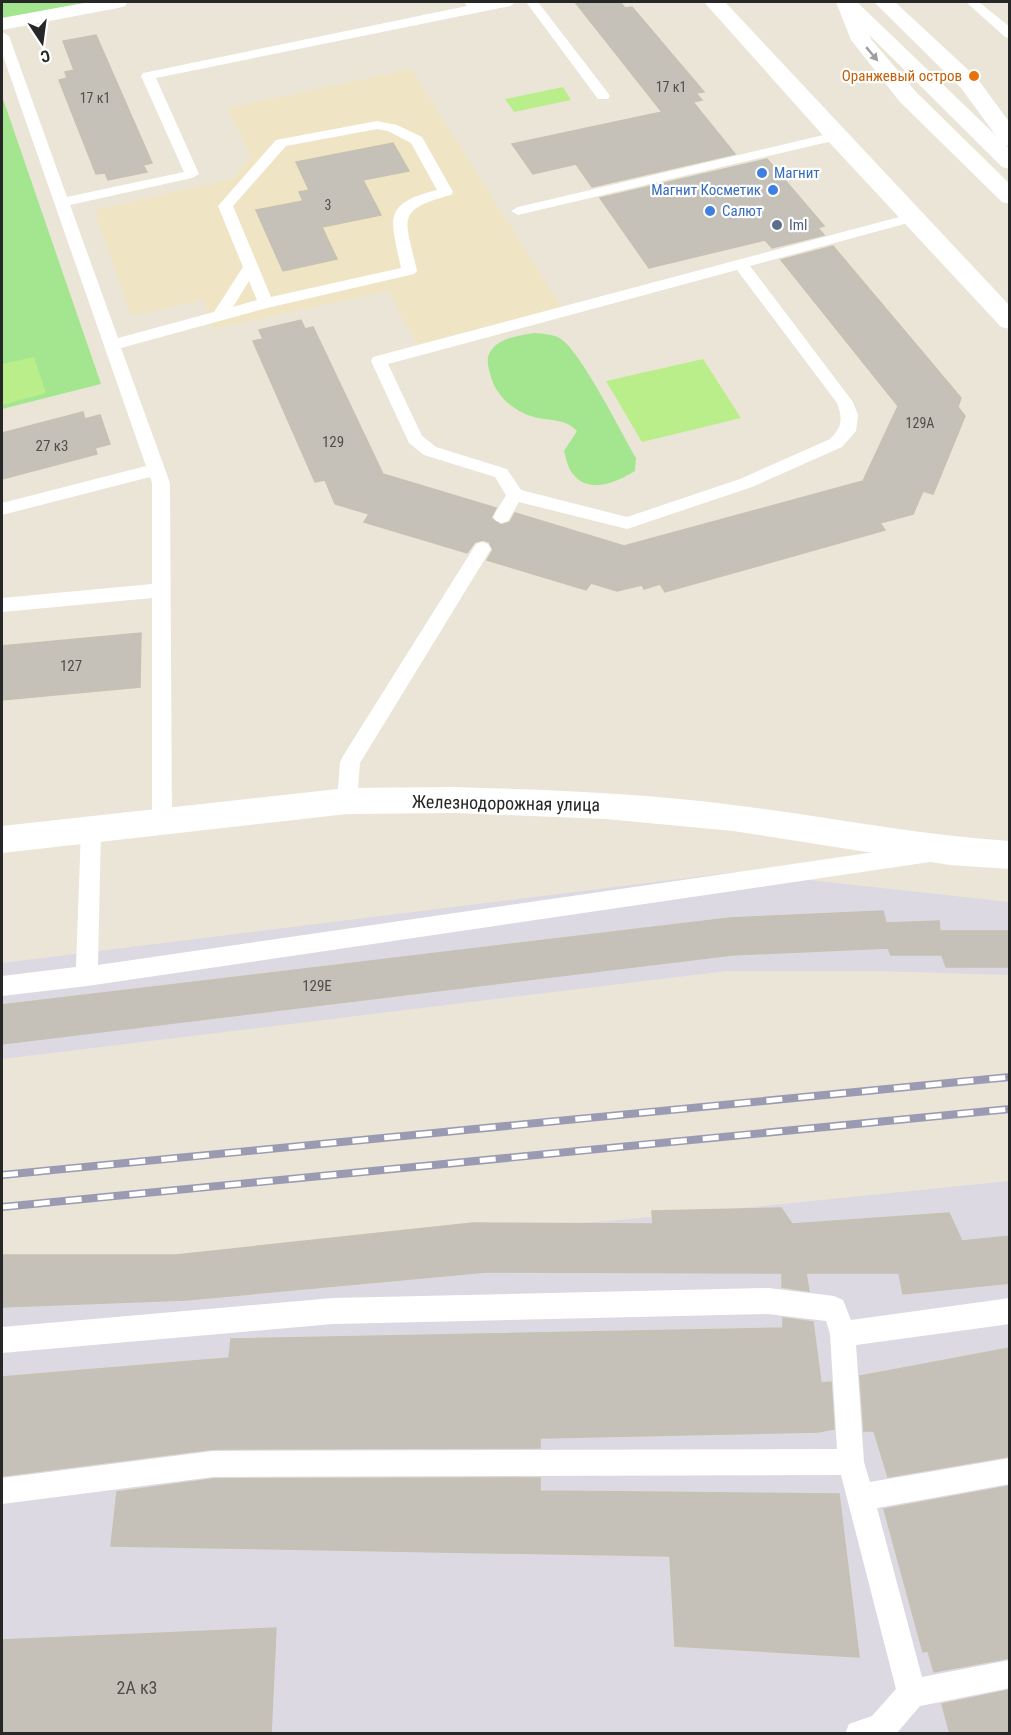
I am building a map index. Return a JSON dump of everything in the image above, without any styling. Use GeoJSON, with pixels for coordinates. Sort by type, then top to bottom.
{"type":"FeatureCollection","features":[{"type":"Feature","properties":{"kind":"street"},"geometry":{"type":"LineString","coordinates":[[2,24],[118,2]]}},
{"type":"Feature","properties":{"kind":"street"},"geometry":{"type":"LineString","coordinates":[[714,2],[1010,321]]}},
{"type":"Feature","properties":{"kind":"street"},"geometry":{"type":"LineString","coordinates":[[846,2],[1010,162]]}},
{"type":"Feature","properties":{"kind":"street"},"geometry":{"type":"LineString","coordinates":[[846,2],[861,40],[908,97],[1010,197]]}},
{"type":"Feature","properties":{"kind":"street"},"geometry":{"type":"LineString","coordinates":[[884,2],[969,83],[1010,139]]}},
{"type":"Feature","properties":{"kind":"street","name":"Железнодорожная улица"},"geometry":{"type":"LineString","coordinates":[[2,840],[91,829],[162,824],[346,801],[455,800],[606,806],[733,818],[950,851],[1010,855]]}},
{"type":"Feature","properties":{"kind":"lane"},"geometry":{"type":"LineString","coordinates":[[61,203],[192,174],[148,76],[473,5],[510,2]]}},
{"type":"Feature","properties":{"kind":"lane"},"geometry":{"type":"LineString","coordinates":[[532,2],[603,96]]}},
{"type":"Feature","properties":{"kind":"lane"},"geometry":{"type":"LineString","coordinates":[[972,2],[1010,34]]}},
{"type":"Feature","properties":{"kind":"lane"},"geometry":{"type":"LineString","coordinates":[[2,36],[161,483],[162,824]]}},
{"type":"Feature","properties":{"kind":"lane"},"geometry":{"type":"LineString","coordinates":[[112,345],[266,303],[410,271],[400,219],[402,210],[416,200],[446,192],[417,140],[392,128],[377,125],[281,143],[225,206],[266,303]]}},
{"type":"Feature","properties":{"kind":"lane"},"geometry":{"type":"LineString","coordinates":[[518,211],[836,136]]}},
{"type":"Feature","properties":{"kind":"lane"},"geometry":{"type":"LineString","coordinates":[[741,265],[845,402],[850,415],[848,431],[836,443],[746,483],[627,523],[515,495],[501,472],[430,451],[415,439],[379,361],[914,217]]}},
{"type":"Feature","properties":{"kind":"lane"},"geometry":{"type":"LineString","coordinates":[[219,316],[250,266]]}},
{"type":"Feature","properties":{"kind":"lane"},"geometry":{"type":"LineString","coordinates":[[2,509],[156,469]]}},
{"type":"Feature","properties":{"kind":"lane"},"geometry":{"type":"LineString","coordinates":[[502,517],[515,495]]}},
{"type":"Feature","properties":{"kind":"lane"},"geometry":{"type":"LineString","coordinates":[[346,801],[350,762],[482,549]]}},
{"type":"Feature","properties":{"kind":"lane"},"geometry":{"type":"LineString","coordinates":[[2,605],[162,590]]}},
{"type":"Feature","properties":{"kind":"lane"},"geometry":{"type":"LineString","coordinates":[[87,976],[91,829]]}},
{"type":"Feature","properties":{"kind":"lane"},"geometry":{"type":"LineString","coordinates":[[2,986],[87,976],[950,851]]}},
{"type":"Feature","properties":{"kind":"lane"},"geometry":{"type":"LineString","coordinates":[[2,1340],[333,1311],[768,1301],[834,1309],[843,1335],[851,1462],[912,1693]]}},
{"type":"Feature","properties":{"kind":"lane"},"geometry":{"type":"LineString","coordinates":[[843,1335],[1010,1311]]}},
{"type":"Feature","properties":{"kind":"lane"},"geometry":{"type":"LineString","coordinates":[[2,1491],[213,1464],[851,1462]]}},
{"type":"Feature","properties":{"kind":"lane"},"geometry":{"type":"LineString","coordinates":[[860,1497],[1010,1471]]}},
{"type":"Feature","properties":{"kind":"lane"},"geometry":{"type":"LineString","coordinates":[[859,1734],[881,1728],[912,1693],[1010,1674]]}},
{"type":"Feature","properties":{"kind":"shaded area"},"geometry":{"type":"Polygon","coordinates":[[[411,69],[563,309],[416,344],[388,291],[213,329],[203,300],[131,316],[94,210],[232,179],[251,156],[227,108],[411,69]]]}},
{"type":"Feature","properties":{"kind":"shaded area"},"geometry":{"type":"Polygon","coordinates":[[[736,872],[1009,902],[1009,975],[876,971],[727,971],[2,1059],[2,963],[736,872]]]}},
{"type":"Feature","properties":{"kind":"shaded area"},"geometry":{"type":"Polygon","coordinates":[[[1009,1181],[1009,1733],[2,1733],[2,1273],[652,1217],[1009,1181]]]}},
{"type":"Feature","properties":{"kind":"green space"},"geometry":{"type":"Polygon","coordinates":[[[2,2],[95,2],[2,19],[2,2]]]}},
{"type":"Feature","properties":{"kind":"green space"},"geometry":{"type":"Polygon","coordinates":[[[563,87],[571,100],[514,112],[505,99],[563,87]]]}},
{"type":"Feature","properties":{"kind":"green space"},"geometry":{"type":"Polygon","coordinates":[[[2,96],[101,384],[2,409],[2,96]]]}},
{"type":"Feature","properties":{"kind":"green space"},"geometry":{"type":"Polygon","coordinates":[[[534,333],[552,335],[561,339],[579,360],[601,394],[636,458],[635,471],[603,484],[587,484],[580,480],[570,469],[564,451],[577,431],[564,422],[523,413],[509,404],[498,392],[489,368],[489,354],[497,344],[503,341],[515,336],[534,333]]]}},
{"type":"Feature","properties":{"kind":"green space"},"geometry":{"type":"Polygon","coordinates":[[[34,357],[46,393],[2,405],[2,364],[34,357]]]}},
{"type":"Feature","properties":{"kind":"green space"},"geometry":{"type":"Polygon","coordinates":[[[703,359],[741,418],[642,442],[606,381],[703,359]]]}},
{"type":"Feature","properties":{"kind":"building"},"geometry":{"type":"Polygon","coordinates":[[[575,2],[620,2],[625,8],[632,7],[704,92],[696,93],[702,100],[693,102],[735,154],[592,187],[576,164],[533,174],[512,144],[662,112],[575,2]]]}},
{"type":"Feature","properties":{"kind":"building"},"geometry":{"type":"Polygon","coordinates":[[[96,35],[152,163],[143,165],[147,172],[108,180],[105,173],[96,174],[59,80],[67,78],[65,72],[74,70],[63,41],[96,35]]]}},
{"type":"Feature","properties":{"kind":"building"},"geometry":{"type":"Polygon","coordinates":[[[393,143],[409,171],[363,180],[381,215],[322,227],[337,259],[283,271],[256,210],[303,201],[299,192],[309,190],[296,162],[393,143]]]}},
{"type":"Feature","properties":{"kind":"building","name":"Салют"},"geometry":{"type":"Polygon","coordinates":[[[767,159],[824,226],[818,228],[824,235],[772,248],[765,240],[649,268],[600,198],[767,159]]]}},
{"type":"Feature","properties":{"kind":"building"},"geometry":{"type":"Polygon","coordinates":[[[833,246],[961,398],[958,407],[965,416],[933,494],[923,491],[913,514],[880,523],[885,530],[665,592],[660,584],[644,589],[642,585],[617,591],[591,583],[586,590],[487,560],[493,550],[489,542],[483,540],[475,542],[467,553],[364,522],[369,514],[335,504],[325,480],[315,482],[253,341],[263,339],[259,330],[301,320],[305,329],[313,327],[383,474],[496,508],[491,518],[501,525],[510,522],[515,513],[624,546],[863,481],[898,406],[781,260],[833,246]]]}},
{"type":"Feature","properties":{"kind":"building"},"geometry":{"type":"Polygon","coordinates":[[[83,412],[85,419],[100,415],[110,444],[95,448],[97,454],[2,479],[2,433],[83,412]]]}},
{"type":"Feature","properties":{"kind":"building"},"geometry":{"type":"Polygon","coordinates":[[[141,633],[140,687],[2,700],[2,646],[141,633]]]}},
{"type":"Feature","properties":{"kind":"building"},"geometry":{"type":"Polygon","coordinates":[[[883,911],[886,923],[939,921],[940,931],[1010,931],[1010,967],[946,967],[942,955],[891,955],[888,948],[732,955],[2,1044],[2,1005],[730,918],[883,911]]]}},
{"type":"Feature","properties":{"kind":"building"},"geometry":{"type":"Polygon","coordinates":[[[781,1208],[792,1224],[949,1213],[962,1241],[1010,1236],[1010,1283],[903,1294],[899,1273],[806,1273],[809,1291],[782,1287],[782,1273],[486,1272],[185,1300],[2,1307],[2,1255],[176,1255],[473,1223],[653,1224],[652,1211],[781,1208]]]}},
{"type":"Feature","properties":{"kind":"building"},"geometry":{"type":"Polygon","coordinates":[[[783,1318],[813,1322],[821,1383],[831,1382],[834,1429],[818,1432],[540,1438],[540,1448],[213,1449],[2,1476],[2,1377],[229,1358],[231,1339],[783,1328],[783,1318]]]}},
{"type":"Feature","properties":{"kind":"building"},"geometry":{"type":"Polygon","coordinates":[[[1010,1348],[1010,1456],[888,1477],[874,1431],[864,1431],[860,1376],[1010,1348]]]}},
{"type":"Feature","properties":{"kind":"building"},"geometry":{"type":"Polygon","coordinates":[[[540,1478],[540,1491],[839,1494],[859,1657],[675,1646],[670,1556],[111,1546],[117,1492],[213,1479],[540,1478]]]}},
{"type":"Feature","properties":{"kind":"building"},"geometry":{"type":"Polygon","coordinates":[[[1010,1486],[1010,1658],[934,1672],[928,1651],[923,1652],[884,1509],[1010,1486]]]}},
{"type":"Feature","properties":{"kind":"building"},"geometry":{"type":"Polygon","coordinates":[[[276,1628],[271,1734],[2,1734],[2,1640],[276,1628]]]}},
{"type":"Feature","properties":{"kind":"building"},"geometry":{"type":"Polygon","coordinates":[[[1010,1690],[1010,1734],[950,1734],[942,1704],[1010,1690]]]}},
{"type":"Feature","properties":{"kind":"railway"},"geometry":{"type":"LineString","coordinates":[[2,1175],[1010,1077]]}},
{"type":"Feature","properties":{"kind":"railway"},"geometry":{"type":"LineString","coordinates":[[2,1207],[1010,1109]]}},
{"type":"Feature","properties":{"kind":"place","name":"Оранжевый остров"},"geometry":{"type":"Point","coordinates":[974,76]}},
{"type":"Feature","properties":{"kind":"place","name":"Магнит"},"geometry":{"type":"Point","coordinates":[762,173]}},
{"type":"Feature","properties":{"kind":"place","name":"Магнит Косметик"},"geometry":{"type":"Point","coordinates":[773,190]}},
{"type":"Feature","properties":{"kind":"place","name":"Салют"},"geometry":{"type":"Point","coordinates":[710,211]}},
{"type":"Feature","properties":{"kind":"place","name":"Iml"},"geometry":{"type":"Point","coordinates":[777,225]}}]}
